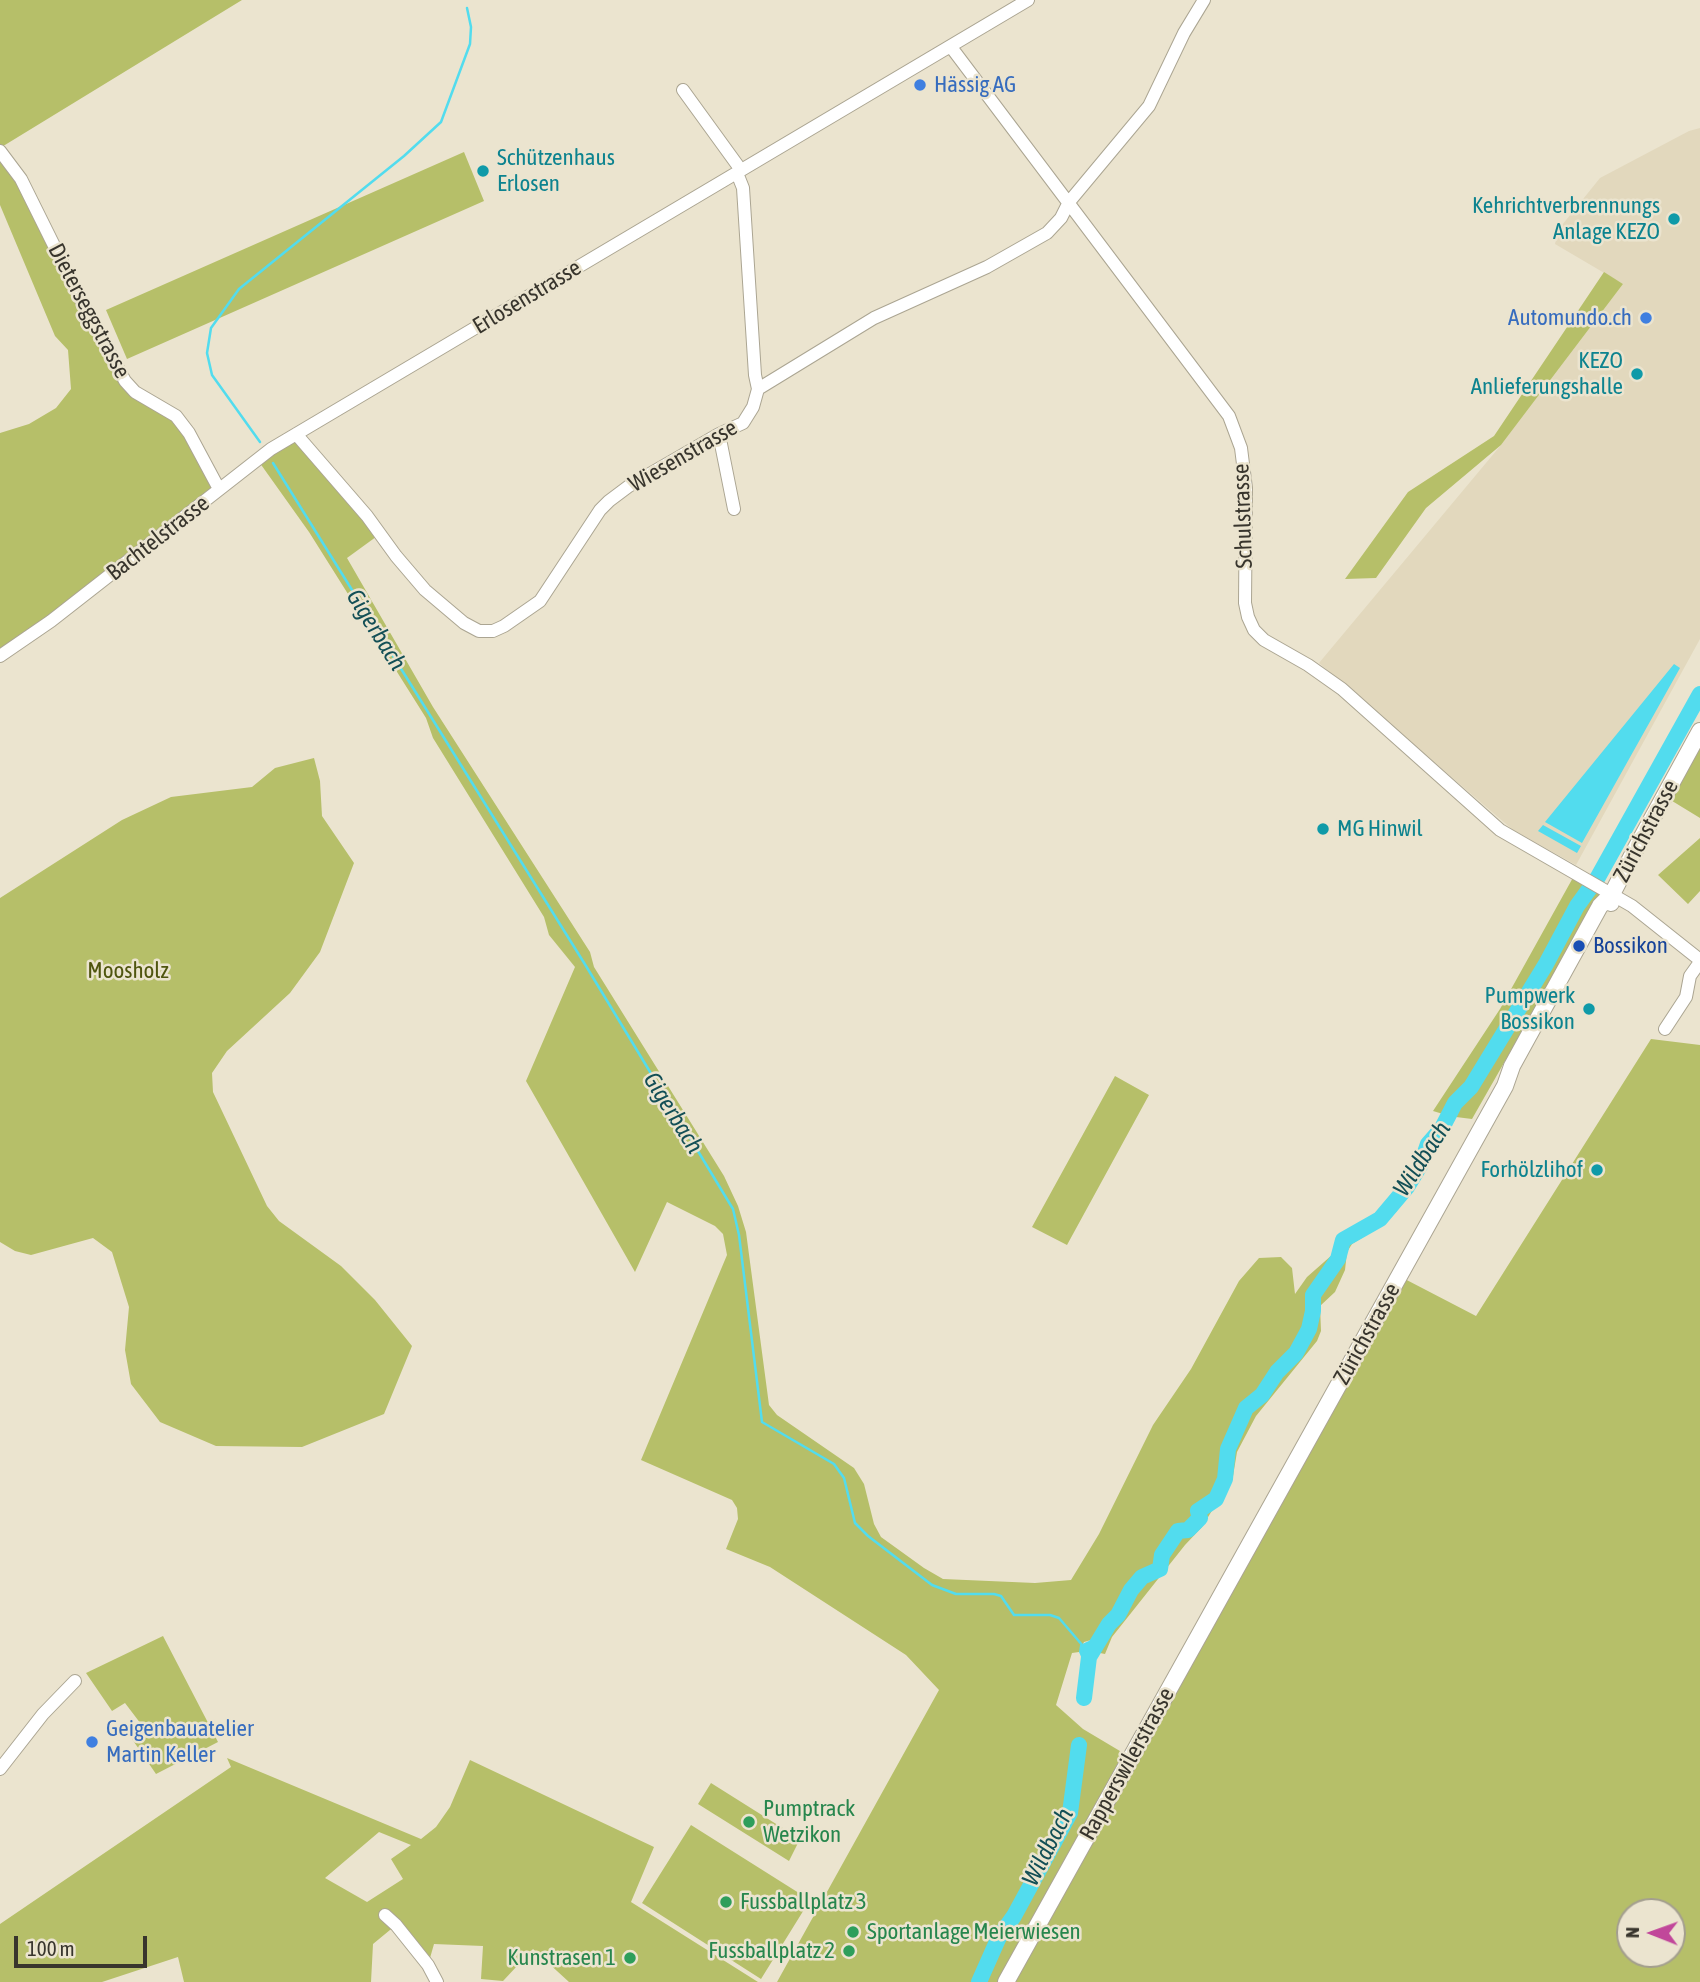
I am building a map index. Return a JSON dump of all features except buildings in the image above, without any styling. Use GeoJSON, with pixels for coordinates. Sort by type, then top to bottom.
{"type":"FeatureCollection","features":[{"type":"Feature","properties":{"kind":"main road","name":"Zürichstrasse"},"geometry":{"type":"LineString","coordinates":[[1228,1582],[1505,1086],[1520,1071],[1609,911],[1600,887],[1700,732]]}},
{"type":"Feature","properties":{"kind":"main road","name":"Rapperswilerstrasse"},"geometry":{"type":"LineString","coordinates":[[1006,1982],[1228,1582]]}},
{"type":"Feature","properties":{"kind":"street","name":"Erlosenstrasse"},"geometry":{"type":"LineString","coordinates":[[317,422],[1028,0]]}},
{"type":"Feature","properties":{"kind":"street"},"geometry":{"type":"LineString","coordinates":[[682,90],[739,172],[743,188],[758,389],[874,318],[987,267],[1047,233],[1061,218],[1069,202],[1149,106],[1184,33],[1204,0]]}},
{"type":"Feature","properties":{"kind":"street","name":"Schulstrasse"},"geometry":{"type":"LineString","coordinates":[[951,47],[1228,416],[1241,448],[1246,488],[1245,603],[1254,630],[1264,640],[1308,665],[1342,689],[1500,830],[1635,909],[1697,958]]}},
{"type":"Feature","properties":{"kind":"street","name":"Dieterseggstrasse"},"geometry":{"type":"LineString","coordinates":[[0,151],[21,180],[125,381],[135,392],[176,415],[189,433],[219,489]]}},
{"type":"Feature","properties":{"kind":"street","name":"Wiesenstrasse"},"geometry":{"type":"LineString","coordinates":[[296,434],[367,516],[425,590],[464,623],[479,631],[493,631],[505,626],[540,601],[600,510],[609,501],[629,486],[743,423],[753,407],[758,389]]}},
{"type":"Feature","properties":{"kind":"street","name":"Bachtelstrasse"},"geometry":{"type":"LineString","coordinates":[[0,656],[51,621],[257,459],[317,422]]}},
{"type":"Feature","properties":{"kind":"street"},"geometry":{"type":"LineString","coordinates":[[719,434],[734,509]]}},
{"type":"Feature","properties":{"kind":"street"},"geometry":{"type":"LineString","coordinates":[[1665,1028],[1686,997],[1700,942]]}},
{"type":"Feature","properties":{"kind":"street"},"geometry":{"type":"LineString","coordinates":[[0,1769],[43,1714],[75,1681]]}},
{"type":"Feature","properties":{"kind":"street"},"geometry":{"type":"LineString","coordinates":[[385,1914],[397,1924],[428,1965],[437,1982]]}},
{"type":"Feature","properties":{"kind":"shaded area"},"geometry":{"type":"Polygon","coordinates":[[[1700,128],[1700,639],[1576,865],[1513,830],[1319,663],[1501,445],[1623,284],[1555,244],[1558,230],[1600,178],[1689,131],[1700,128]]]}},
{"type":"Feature","properties":{"kind":"green space"},"geometry":{"type":"Polygon","coordinates":[[[0,0],[242,0],[0,148],[0,0]]]}},
{"type":"Feature","properties":{"kind":"green space"},"geometry":{"type":"Polygon","coordinates":[[[0,151],[125,381],[176,416],[219,489],[0,656],[0,433],[29,424],[56,408],[71,389],[68,350],[55,336],[0,205],[0,151]]]}},
{"type":"Feature","properties":{"kind":"green space"},"geometry":{"type":"Polygon","coordinates":[[[464,152],[484,201],[127,359],[106,310],[464,152]]]}},
{"type":"Feature","properties":{"kind":"green space"},"geometry":{"type":"Polygon","coordinates":[[[1604,272],[1623,284],[1501,445],[1426,508],[1376,578],[1345,579],[1408,492],[1494,436],[1604,272]]]}},
{"type":"Feature","properties":{"kind":"green space"},"geometry":{"type":"Polygon","coordinates":[[[296,434],[380,534],[347,558],[433,707],[590,952],[594,967],[724,1176],[746,1232],[769,1405],[777,1415],[854,1468],[864,1484],[874,1524],[881,1537],[943,1579],[1035,1583],[1071,1580],[1099,1534],[1153,1425],[1191,1369],[1239,1281],[1259,1258],[1281,1257],[1292,1268],[1295,1294],[1307,1277],[1332,1255],[1335,1243],[1383,1208],[1407,1174],[1424,1139],[1443,1114],[1433,1111],[1500,1009],[1575,874],[1603,889],[1472,1119],[1456,1117],[1442,1135],[1430,1160],[1396,1212],[1352,1244],[1335,1292],[1320,1306],[1321,1331],[1317,1341],[1256,1416],[1237,1452],[1233,1476],[1202,1527],[1112,1637],[1105,1654],[1095,1652],[1099,1642],[1091,1640],[1084,1642],[1079,1652],[1072,1653],[1056,1705],[1083,1729],[1130,1757],[1399,1276],[1476,1316],[1651,1039],[1700,1045],[1700,1982],[777,1982],[939,1690],[906,1655],[770,1567],[726,1549],[738,1519],[737,1508],[732,1500],[641,1460],[727,1255],[723,1234],[715,1226],[667,1202],[635,1272],[526,1081],[575,967],[549,935],[544,917],[433,738],[426,718],[309,532],[257,459],[296,434]]]}},
{"type":"Feature","properties":{"kind":"green space"},"geometry":{"type":"Polygon","coordinates":[[[1700,733],[1700,818],[1664,796],[1700,733]]]}},
{"type":"Feature","properties":{"kind":"green space","name":"Moosholz"},"geometry":{"type":"Polygon","coordinates":[[[314,758],[320,781],[322,816],[354,863],[320,952],[290,993],[227,1051],[212,1073],[213,1092],[267,1206],[279,1221],[341,1266],[375,1300],[412,1346],[384,1414],[302,1447],[216,1446],[160,1422],[131,1384],[125,1350],[129,1307],[112,1252],[93,1238],[31,1255],[15,1251],[0,1242],[0,898],[122,820],[171,797],[252,787],[275,768],[314,758]]]}},
{"type":"Feature","properties":{"kind":"green space"},"geometry":{"type":"Polygon","coordinates":[[[1700,838],[1700,891],[1688,904],[1658,875],[1700,838]]]}},
{"type":"Feature","properties":{"kind":"green space"},"geometry":{"type":"Polygon","coordinates":[[[1115,1076],[1149,1095],[1067,1245],[1032,1227],[1115,1076]]]}},
{"type":"Feature","properties":{"kind":"green space"},"geometry":{"type":"Polygon","coordinates":[[[163,1636],[218,1742],[156,1774],[132,1739],[144,1728],[125,1703],[112,1711],[86,1673],[163,1636]]]}},
{"type":"Feature","properties":{"kind":"green space"},"geometry":{"type":"Polygon","coordinates":[[[227,1758],[421,1839],[436,1827],[450,1807],[470,1760],[654,1847],[631,1902],[758,1982],[569,1982],[533,1949],[503,1981],[481,1979],[483,1946],[434,1944],[428,1965],[396,1925],[373,1944],[371,1982],[184,1982],[178,1957],[102,1982],[0,1982],[0,1924],[231,1767],[227,1758]],[[379,1832],[325,1878],[367,1902],[403,1879],[391,1859],[411,1845],[379,1832]]]}},
{"type":"Feature","properties":{"kind":"green space","name":"Pumptrack Wetzikon"},"geometry":{"type":"Polygon","coordinates":[[[711,1783],[800,1839],[789,1861],[698,1804],[711,1783]]]}},
{"type":"Feature","properties":{"kind":"green space","name":"Fussballplatz 3"},"geometry":{"type":"Polygon","coordinates":[[[691,1825],[810,1900],[761,1979],[642,1903],[691,1825]]]}},
{"type":"Feature","properties":{"kind":"water"},"geometry":{"type":"Polygon","coordinates":[[[1674,664],[1680,668],[1582,843],[1545,822],[1674,664]]]}},
{"type":"Feature","properties":{"kind":"water"},"geometry":{"type":"Polygon","coordinates":[[[1543,825],[1581,846],[1577,853],[1538,831],[1543,825]]]}},
{"type":"Feature","properties":{"kind":"water"},"geometry":{"type":"Polygon","coordinates":[[[1091,1640],[1099,1642],[1094,1660],[1082,1659],[1080,1645],[1091,1640]]]}},
{"type":"Feature","properties":{"kind":"waterway","name":"Gigerbach"},"geometry":{"type":"LineString","coordinates":[[260,442],[212,375],[207,353],[211,328],[239,289],[404,156],[441,122],[470,44],[471,27],[467,8]]}},
{"type":"Feature","properties":{"kind":"waterway","name":"Gigerbach"},"geometry":{"type":"LineString","coordinates":[[273,463],[586,966],[733,1209],[739,1235],[762,1422],[834,1464],[844,1478],[855,1523],[932,1585],[956,1594],[1001,1596],[1014,1615],[1050,1615],[1059,1618],[1083,1646]]}},
{"type":"Feature","properties":{"kind":"waterway","name":"Wildbach"},"geometry":{"type":"LineString","coordinates":[[1084,1698],[1089,1657],[1109,1624],[1118,1615],[1131,1590],[1142,1577],[1160,1569],[1162,1555],[1178,1531],[1188,1530],[1200,1518],[1198,1511],[1216,1499],[1225,1479],[1228,1449],[1246,1408],[1262,1395],[1277,1372],[1296,1353],[1309,1329],[1313,1295],[1338,1259],[1343,1240],[1380,1219],[1407,1187],[1421,1164],[1428,1144],[1442,1128],[1455,1103],[1471,1087],[1546,964],[1577,906],[1598,877],[1700,694]]}},
{"type":"Feature","properties":{"kind":"waterway","name":"Wildbach"},"geometry":{"type":"LineString","coordinates":[[979,1982],[999,1937],[1014,1916],[1070,1813],[1079,1745]]}},
{"type":"Feature","properties":{"kind":"place","name":"Hässig AG"},"geometry":{"type":"Point","coordinates":[920,85]}},
{"type":"Feature","properties":{"kind":"place","name":"Schützenhaus Erlosen"},"geometry":{"type":"Point","coordinates":[483,171]}},
{"type":"Feature","properties":{"kind":"place","name":"Kehrichtverbrennungs Anlage KEZO"},"geometry":{"type":"Point","coordinates":[1674,219]}},
{"type":"Feature","properties":{"kind":"place","name":"Automundo.ch"},"geometry":{"type":"Point","coordinates":[1646,318]}},
{"type":"Feature","properties":{"kind":"place","name":"KEZO Anlieferungshalle"},"geometry":{"type":"Point","coordinates":[1637,374]}},
{"type":"Feature","properties":{"kind":"place","name":"MG Hinwil"},"geometry":{"type":"Point","coordinates":[1323,829]}},
{"type":"Feature","properties":{"kind":"place","name":"Bossikon"},"geometry":{"type":"Point","coordinates":[1579,946]}},
{"type":"Feature","properties":{"kind":"place","name":"Pumpwerk Bossikon"},"geometry":{"type":"Point","coordinates":[1589,1009]}},
{"type":"Feature","properties":{"kind":"place","name":"Forhölzlihof"},"geometry":{"type":"Point","coordinates":[1597,1170]}},
{"type":"Feature","properties":{"kind":"place","name":"Geigenbauatelier Martin Keller"},"geometry":{"type":"Point","coordinates":[92,1742]}},
{"type":"Feature","properties":{"kind":"place","name":"Pumptrack Wetzikon"},"geometry":{"type":"Point","coordinates":[749,1822]}},
{"type":"Feature","properties":{"kind":"place","name":"Fussballplatz 3"},"geometry":{"type":"Point","coordinates":[726,1902]}},
{"type":"Feature","properties":{"kind":"place","name":"Sportanlage Meierwiesen"},"geometry":{"type":"Point","coordinates":[853,1932]}},
{"type":"Feature","properties":{"kind":"place","name":"Fussballplatz 2"},"geometry":{"type":"Point","coordinates":[849,1951]}},
{"type":"Feature","properties":{"kind":"place","name":"Kunstrasen 1"},"geometry":{"type":"Point","coordinates":[630,1958]}}]}
